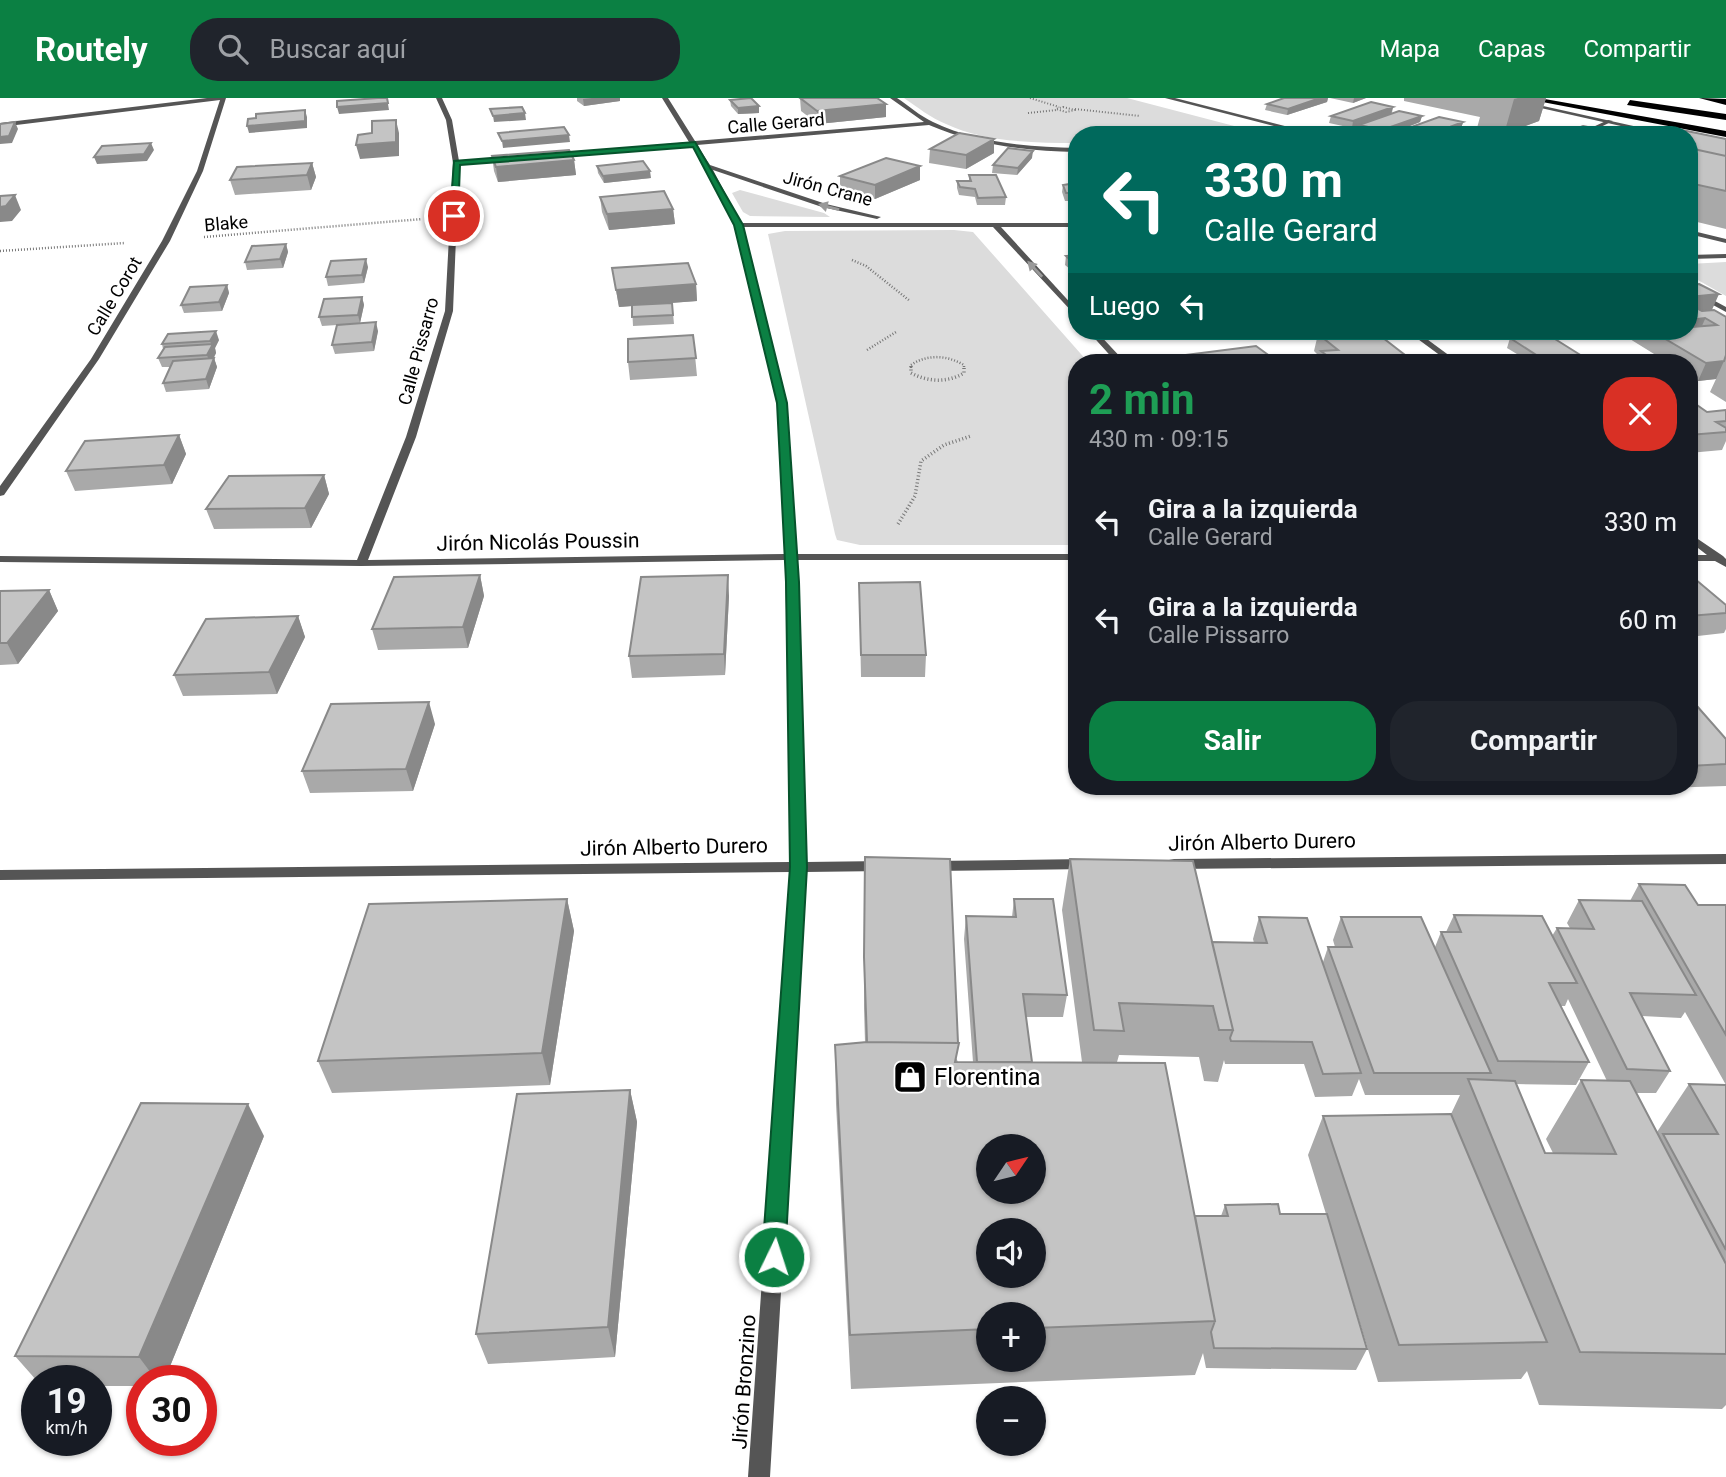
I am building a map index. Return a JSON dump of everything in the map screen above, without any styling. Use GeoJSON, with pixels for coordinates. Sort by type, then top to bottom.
{"type":"FeatureCollection","features":[{"type":"Feature","properties":{"kind":"highway"},"geometry":{"type":"LineString","coordinates":[[1525,98],[1681,126]]}},
{"type":"Feature","properties":{"kind":"highway"},"geometry":{"type":"LineString","coordinates":[[1560,98],[1689,126]]}},
{"type":"Feature","properties":{"kind":"highway"},"geometry":{"type":"LineString","coordinates":[[1703,98],[1726,102]]}},
{"type":"Feature","properties":{"kind":"highway"},"geometry":{"type":"LineString","coordinates":[[1625,102],[1726,117]]}},
{"type":"Feature","properties":{"kind":"highway"},"geometry":{"type":"LineString","coordinates":[[1698,128],[1726,134]]}},
{"type":"Feature","properties":{"kind":"highway"},"geometry":{"type":"LineString","coordinates":[[1698,129],[1726,134]]}},
{"type":"Feature","properties":{"kind":"street"},"geometry":{"type":"LineString","coordinates":[[0,125],[222,98]]}},
{"type":"Feature","properties":{"kind":"street","name":"Calle Corot"},"geometry":{"type":"LineString","coordinates":[[0,493],[95,359],[166,240],[201,171],[222,98]]}},
{"type":"Feature","properties":{"kind":"street","name":"Calle Pissarro"},"geometry":{"type":"LineString","coordinates":[[362,563],[411,437],[449,311],[456,163],[449,120],[439,98]]}},
{"type":"Feature","properties":{"kind":"street","name":"Jirón Bronzino"},"geometry":{"type":"LineString","coordinates":[[665,98],[708,166],[738,225],[782,403],[791,557],[799,867],[759,1477]]}},
{"type":"Feature","properties":{"kind":"street"},"geometry":{"type":"LineString","coordinates":[[893,98],[930,123],[956,132],[996,141],[1068,149]]}},
{"type":"Feature","properties":{"kind":"street"},"geometry":{"type":"LineString","coordinates":[[1168,98],[1282,126]]}},
{"type":"Feature","properties":{"kind":"street"},"geometry":{"type":"LineString","coordinates":[[1499,98],[1632,126]]}},
{"type":"Feature","properties":{"kind":"street"},"geometry":{"type":"LineString","coordinates":[[1599,126],[1610,121]]}},
{"type":"Feature","properties":{"kind":"street","name":"Calle Gerard"},"geometry":{"type":"LineString","coordinates":[[549,156],[930,123]]}},
{"type":"Feature","properties":{"kind":"street"},"geometry":{"type":"LineString","coordinates":[[456,163],[523,158]]}},
{"type":"Feature","properties":{"kind":"street","name":"Jirón Crane"},"geometry":{"type":"LineString","coordinates":[[708,166],[824,206],[891,219],[945,224]]}},
{"type":"Feature","properties":{"kind":"street"},"geometry":{"type":"LineString","coordinates":[[993,224],[1068,305]]}},
{"type":"Feature","properties":{"kind":"street","name":"Jirón Crane"},"geometry":{"type":"LineString","coordinates":[[738,225],[1068,225]]}},
{"type":"Feature","properties":{"kind":"street"},"geometry":{"type":"LineString","coordinates":[[1698,234],[1726,241]]}},
{"type":"Feature","properties":{"kind":"street"},"geometry":{"type":"LineString","coordinates":[[1698,257],[1726,257]]}},
{"type":"Feature","properties":{"kind":"street"},"geometry":{"type":"LineString","coordinates":[[1698,294],[1726,310]]}},
{"type":"Feature","properties":{"kind":"street"},"geometry":{"type":"LineString","coordinates":[[1100,340],[1113,354]]}},
{"type":"Feature","properties":{"kind":"street"},"geometry":{"type":"LineString","coordinates":[[1423,340],[1443,354]]}},
{"type":"Feature","properties":{"kind":"street"},"geometry":{"type":"LineString","coordinates":[[1698,543],[1723,560]]}},
{"type":"Feature","properties":{"kind":"street","name":"Jirón Nicolás Poussin"},"geometry":{"type":"LineString","coordinates":[[0,559],[362,563],[791,557],[1068,557]]}},
{"type":"Feature","properties":{"kind":"street"},"geometry":{"type":"LineString","coordinates":[[1698,559],[1723,560]]}},
{"type":"Feature","properties":{"kind":"street","name":"Jirón Alberto Durero"},"geometry":{"type":"LineString","coordinates":[[1159,864],[1726,859]]}},
{"type":"Feature","properties":{"kind":"street","name":"Jirón Alberto Durero"},"geometry":{"type":"LineString","coordinates":[[0,875],[1103,864]]}},
{"type":"Feature","properties":{"kind":"path"},"geometry":{"type":"LineString","coordinates":[[1030,98],[1060,107]]}},
{"type":"Feature","properties":{"kind":"path","name":"Blake"},"geometry":{"type":"LineString","coordinates":[[0,251],[454,216]]}},
{"type":"Feature","properties":{"kind":"path"},"geometry":{"type":"LineString","coordinates":[[846,258],[866,266],[910,301]]}},
{"type":"Feature","properties":{"kind":"path"},"geometry":{"type":"LineString","coordinates":[[866,350],[896,331]]}},
{"type":"Feature","properties":{"kind":"path"},"geometry":{"type":"LineString","coordinates":[[923,358],[954,359],[965,369],[960,376],[952,379],[923,379],[911,373],[910,369],[916,361],[923,358]]}},
{"type":"Feature","properties":{"kind":"path"},"geometry":{"type":"LineString","coordinates":[[890,531],[900,522],[915,496],[921,461],[944,445],[971,436]]}},
{"type":"Feature","properties":{"kind":"shaded area"},"geometry":{"type":"Polygon","coordinates":[[[904,98],[1127,98],[1234,126],[1068,126],[1068,143],[1043,143],[976,135],[935,119],[904,98]]]}},
{"type":"Feature","properties":{"kind":"shaded area"},"geometry":{"type":"Polygon","coordinates":[[[740,190],[824,213],[830,217],[750,216],[743,212],[732,193],[740,190]]]}},
{"type":"Feature","properties":{"kind":"shaded area"},"geometry":{"type":"Polygon","coordinates":[[[785,231],[973,232],[1081,354],[1068,354],[1068,545],[860,545],[837,540],[768,234],[785,231]]]}},
{"type":"Feature","properties":{"kind":"shaded area"},"geometry":{"type":"Polygon","coordinates":[[[1726,262],[1726,296],[1698,280],[1698,264],[1726,262]]]}},
{"type":"Feature","properties":{"kind":"building"},"geometry":{"type":"Polygon","coordinates":[[[387,98],[388,103],[337,107],[337,101],[387,98]]]}},
{"type":"Feature","properties":{"kind":"building"},"geometry":{"type":"Polygon","coordinates":[[[751,98],[759,106],[738,108],[730,100],[751,98]]]}},
{"type":"Feature","properties":{"kind":"building"},"geometry":{"type":"Polygon","coordinates":[[[800,98],[877,98],[886,104],[817,111],[800,98]]]}},
{"type":"Feature","properties":{"kind":"building"},"geometry":{"type":"Polygon","coordinates":[[[1284,98],[1320,98],[1288,109],[1267,104],[1284,98]]]}},
{"type":"Feature","properties":{"kind":"building"},"geometry":{"type":"Polygon","coordinates":[[[1371,102],[1393,107],[1353,121],[1331,116],[1371,102]]]}},
{"type":"Feature","properties":{"kind":"building"},"geometry":{"type":"Polygon","coordinates":[[[522,107],[525,113],[493,116],[490,109],[522,107]]]}},
{"type":"Feature","properties":{"kind":"building"},"geometry":{"type":"Polygon","coordinates":[[[305,110],[305,121],[247,126],[248,119],[256,118],[256,114],[305,110]]]}},
{"type":"Feature","properties":{"kind":"building"},"geometry":{"type":"Polygon","coordinates":[[[1399,111],[1422,116],[1393,126],[1359,125],[1399,111]]]}},
{"type":"Feature","properties":{"kind":"building"},"geometry":{"type":"Polygon","coordinates":[[[1439,117],[1463,122],[1453,126],[1414,126],[1439,117]]]}},
{"type":"Feature","properties":{"kind":"building"},"geometry":{"type":"Polygon","coordinates":[[[396,120],[396,142],[356,145],[358,135],[372,133],[372,121],[396,120]]]}},
{"type":"Feature","properties":{"kind":"building"},"geometry":{"type":"Polygon","coordinates":[[[15,122],[9,136],[0,137],[0,124],[15,122]]]}},
{"type":"Feature","properties":{"kind":"building"},"geometry":{"type":"Polygon","coordinates":[[[564,127],[569,135],[502,141],[498,133],[564,127]]]}},
{"type":"Feature","properties":{"kind":"building"},"geometry":{"type":"Polygon","coordinates":[[[959,133],[994,139],[966,155],[930,149],[959,133]]]}},
{"type":"Feature","properties":{"kind":"building"},"geometry":{"type":"Polygon","coordinates":[[[1698,133],[1726,139],[1726,156],[1698,150],[1698,133]]]}},
{"type":"Feature","properties":{"kind":"building"},"geometry":{"type":"Polygon","coordinates":[[[151,143],[144,154],[94,157],[102,146],[151,143]]]}},
{"type":"Feature","properties":{"kind":"building"},"geometry":{"type":"Polygon","coordinates":[[[1008,148],[1033,151],[1018,168],[993,165],[1008,148]]]}},
{"type":"Feature","properties":{"kind":"building"},"geometry":{"type":"Polygon","coordinates":[[[569,150],[574,160],[496,167],[492,156],[569,150]]]}},
{"type":"Feature","properties":{"kind":"building"},"geometry":{"type":"Polygon","coordinates":[[[1698,150],[1726,156],[1726,191],[1698,185],[1698,150]]]}},
{"type":"Feature","properties":{"kind":"building"},"geometry":{"type":"Polygon","coordinates":[[[886,158],[920,166],[875,185],[840,176],[886,158]]]}},
{"type":"Feature","properties":{"kind":"building"},"geometry":{"type":"Polygon","coordinates":[[[643,161],[650,171],[603,176],[597,166],[643,161]]]}},
{"type":"Feature","properties":{"kind":"building"},"geometry":{"type":"Polygon","coordinates":[[[312,163],[307,175],[230,180],[237,167],[312,163]]]}},
{"type":"Feature","properties":{"kind":"building"},"geometry":{"type":"Polygon","coordinates":[[[969,175],[996,175],[1006,197],[978,198],[975,189],[960,187],[957,181],[971,181],[969,175]]]}},
{"type":"Feature","properties":{"kind":"building"},"geometry":{"type":"Polygon","coordinates":[[[664,191],[673,209],[607,214],[600,197],[664,191]]]}},
{"type":"Feature","properties":{"kind":"building"},"geometry":{"type":"Polygon","coordinates":[[[15,195],[6,206],[0,207],[0,196],[15,195]]]}},
{"type":"Feature","properties":{"kind":"building"},"geometry":{"type":"Polygon","coordinates":[[[286,244],[280,259],[245,262],[252,246],[286,244]]]}},
{"type":"Feature","properties":{"kind":"building"},"geometry":{"type":"Polygon","coordinates":[[[366,259],[362,275],[326,277],[331,261],[366,259]]]}},
{"type":"Feature","properties":{"kind":"building"},"geometry":{"type":"Polygon","coordinates":[[[688,263],[696,284],[616,290],[612,268],[688,263]]]}},
{"type":"Feature","properties":{"kind":"building"},"geometry":{"type":"Polygon","coordinates":[[[1699,284],[1719,294],[1698,296],[1699,284]]]}},
{"type":"Feature","properties":{"kind":"building"},"geometry":{"type":"Polygon","coordinates":[[[227,285],[219,302],[181,305],[190,287],[227,285]]]}},
{"type":"Feature","properties":{"kind":"building"},"geometry":{"type":"Polygon","coordinates":[[[362,297],[358,315],[319,317],[324,299],[362,297]]]}},
{"type":"Feature","properties":{"kind":"building"},"geometry":{"type":"Polygon","coordinates":[[[672,303],[673,315],[632,317],[632,305],[672,303]]]}},
{"type":"Feature","properties":{"kind":"building"},"geometry":{"type":"Polygon","coordinates":[[[1698,309],[1714,310],[1726,317],[1724,361],[1706,363],[1698,358],[1698,354],[1691,354],[1667,340],[1698,340],[1698,327],[1717,325],[1705,318],[1698,319],[1698,309]]]}},
{"type":"Feature","properties":{"kind":"building"},"geometry":{"type":"Polygon","coordinates":[[[376,322],[372,342],[332,345],[337,325],[376,322]]]}},
{"type":"Feature","properties":{"kind":"building"},"geometry":{"type":"Polygon","coordinates":[[[216,331],[210,341],[162,344],[168,334],[216,331]]]}},
{"type":"Feature","properties":{"kind":"building"},"geometry":{"type":"Polygon","coordinates":[[[693,335],[696,358],[628,362],[628,339],[693,335]]]}},
{"type":"Feature","properties":{"kind":"building"},"geometry":{"type":"Polygon","coordinates":[[[1326,340],[1386,340],[1404,354],[1325,354],[1321,351],[1338,350],[1326,340]]]}},
{"type":"Feature","properties":{"kind":"building"},"geometry":{"type":"Polygon","coordinates":[[[1513,340],[1557,340],[1579,354],[1535,354],[1513,340]]]}},
{"type":"Feature","properties":{"kind":"building"},"geometry":{"type":"Polygon","coordinates":[[[213,344],[207,355],[158,358],[165,347],[213,344]]]}},
{"type":"Feature","properties":{"kind":"building"},"geometry":{"type":"Polygon","coordinates":[[[1256,346],[1267,354],[1194,354],[1256,346]]]}},
{"type":"Feature","properties":{"kind":"building"},"geometry":{"type":"Polygon","coordinates":[[[214,358],[206,379],[163,383],[173,361],[214,358]]]}},
{"type":"Feature","properties":{"kind":"building"},"geometry":{"type":"Polygon","coordinates":[[[1698,406],[1707,412],[1726,410],[1726,421],[1716,422],[1726,428],[1726,432],[1698,434],[1698,406]]]}},
{"type":"Feature","properties":{"kind":"building"},"geometry":{"type":"Polygon","coordinates":[[[179,435],[164,465],[66,471],[85,441],[179,435]]]}},
{"type":"Feature","properties":{"kind":"building"},"geometry":{"type":"Polygon","coordinates":[[[324,475],[305,508],[206,509],[229,476],[324,475]]]}},
{"type":"Feature","properties":{"kind":"building"},"geometry":{"type":"Polygon","coordinates":[[[480,575],[463,627],[372,629],[394,577],[480,575]]]}},
{"type":"Feature","properties":{"kind":"building"},"geometry":{"type":"Polygon","coordinates":[[[728,575],[724,654],[629,656],[641,577],[728,575]]]}},
{"type":"Feature","properties":{"kind":"building"},"geometry":{"type":"Polygon","coordinates":[[[920,582],[926,655],[861,655],[859,583],[920,582]]]}},
{"type":"Feature","properties":{"kind":"building"},"geometry":{"type":"Polygon","coordinates":[[[1698,582],[1726,605],[1726,613],[1698,615],[1698,582]]]}},
{"type":"Feature","properties":{"kind":"building"},"geometry":{"type":"Polygon","coordinates":[[[49,590],[7,643],[0,643],[0,591],[49,590]]]}},
{"type":"Feature","properties":{"kind":"building"},"geometry":{"type":"Polygon","coordinates":[[[298,616],[269,672],[174,675],[206,619],[298,616]]]}},
{"type":"Feature","properties":{"kind":"building"},"geometry":{"type":"Polygon","coordinates":[[[429,702],[406,769],[302,771],[331,704],[429,702]]]}},
{"type":"Feature","properties":{"kind":"building"},"geometry":{"type":"Polygon","coordinates":[[[1698,707],[1726,739],[1726,764],[1698,766],[1698,707]]]}},
{"type":"Feature","properties":{"kind":"building"},"geometry":{"type":"Polygon","coordinates":[[[865,857],[950,859],[958,1043],[867,1042],[865,857]]]}},
{"type":"Feature","properties":{"kind":"building"},"geometry":{"type":"Polygon","coordinates":[[[1070,859],[1193,861],[1233,1030],[1219,1030],[1213,1006],[1119,1003],[1124,1031],[1094,1030],[1070,859]]]}},
{"type":"Feature","properties":{"kind":"building"},"geometry":{"type":"Polygon","coordinates":[[[1639,884],[1685,885],[1698,905],[1726,905],[1726,1035],[1639,884]]]}},
{"type":"Feature","properties":{"kind":"building"},"geometry":{"type":"Polygon","coordinates":[[[567,899],[542,1053],[318,1061],[369,904],[567,899]]]}},
{"type":"Feature","properties":{"kind":"building"},"geometry":{"type":"Polygon","coordinates":[[[1014,899],[1053,899],[1067,995],[1023,994],[1032,1062],[977,1062],[966,916],[1016,917],[1014,899]]]}},
{"type":"Feature","properties":{"kind":"building"},"geometry":{"type":"Polygon","coordinates":[[[1579,900],[1642,901],[1696,995],[1630,993],[1670,1071],[1627,1069],[1557,928],[1594,929],[1579,900]]]}},
{"type":"Feature","properties":{"kind":"building"},"geometry":{"type":"Polygon","coordinates":[[[1454,915],[1542,916],[1577,983],[1549,983],[1589,1062],[1498,1061],[1441,932],[1461,932],[1454,915]]]}},
{"type":"Feature","properties":{"kind":"building"},"geometry":{"type":"Polygon","coordinates":[[[1259,917],[1307,918],[1361,1073],[1323,1074],[1312,1042],[1231,1041],[1233,1030],[1212,942],[1267,943],[1259,917]]]}},
{"type":"Feature","properties":{"kind":"building"},"geometry":{"type":"Polygon","coordinates":[[[1341,917],[1421,917],[1491,1073],[1374,1073],[1328,947],[1352,947],[1341,917]]]}},
{"type":"Feature","properties":{"kind":"building"},"geometry":{"type":"Polygon","coordinates":[[[867,1042],[959,1043],[955,1062],[1165,1063],[1215,1321],[1046,1328],[1046,1302],[976,1302],[976,1330],[850,1335],[835,1045],[867,1042]]]}},
{"type":"Feature","properties":{"kind":"building"},"geometry":{"type":"Polygon","coordinates":[[[1468,1079],[1515,1081],[1545,1153],[1616,1154],[1581,1080],[1630,1081],[1726,1264],[1726,1354],[1580,1352],[1468,1079]]]}},
{"type":"Feature","properties":{"kind":"building"},"geometry":{"type":"Polygon","coordinates":[[[1689,1084],[1726,1085],[1726,1250],[1663,1134],[1718,1134],[1689,1084]]]}},
{"type":"Feature","properties":{"kind":"building"},"geometry":{"type":"Polygon","coordinates":[[[630,1090],[608,1327],[476,1334],[517,1094],[630,1090]]]}},
{"type":"Feature","properties":{"kind":"building"},"geometry":{"type":"Polygon","coordinates":[[[141,1103],[248,1104],[139,1357],[15,1356],[141,1103]]]}},
{"type":"Feature","properties":{"kind":"building"},"geometry":{"type":"Polygon","coordinates":[[[1451,1114],[1547,1342],[1399,1345],[1323,1116],[1451,1114]]]}},
{"type":"Feature","properties":{"kind":"building"},"geometry":{"type":"Polygon","coordinates":[[[1278,1204],[1280,1214],[1327,1214],[1367,1349],[1214,1348],[1211,1332],[1215,1321],[1195,1216],[1228,1216],[1225,1205],[1278,1204]]]}},
{"type":"Feature","properties":{"kind":"place","name":"Florentina"},"geometry":{"type":"Point","coordinates":[910,1077]}},
{"type":"Feature","properties":{"kind":"route"},"geometry":{"type":"LineString","coordinates":[[454,216],[456,163],[695,144],[738,225],[782,403],[791,536],[799,867],[774,1257]]}}]}
